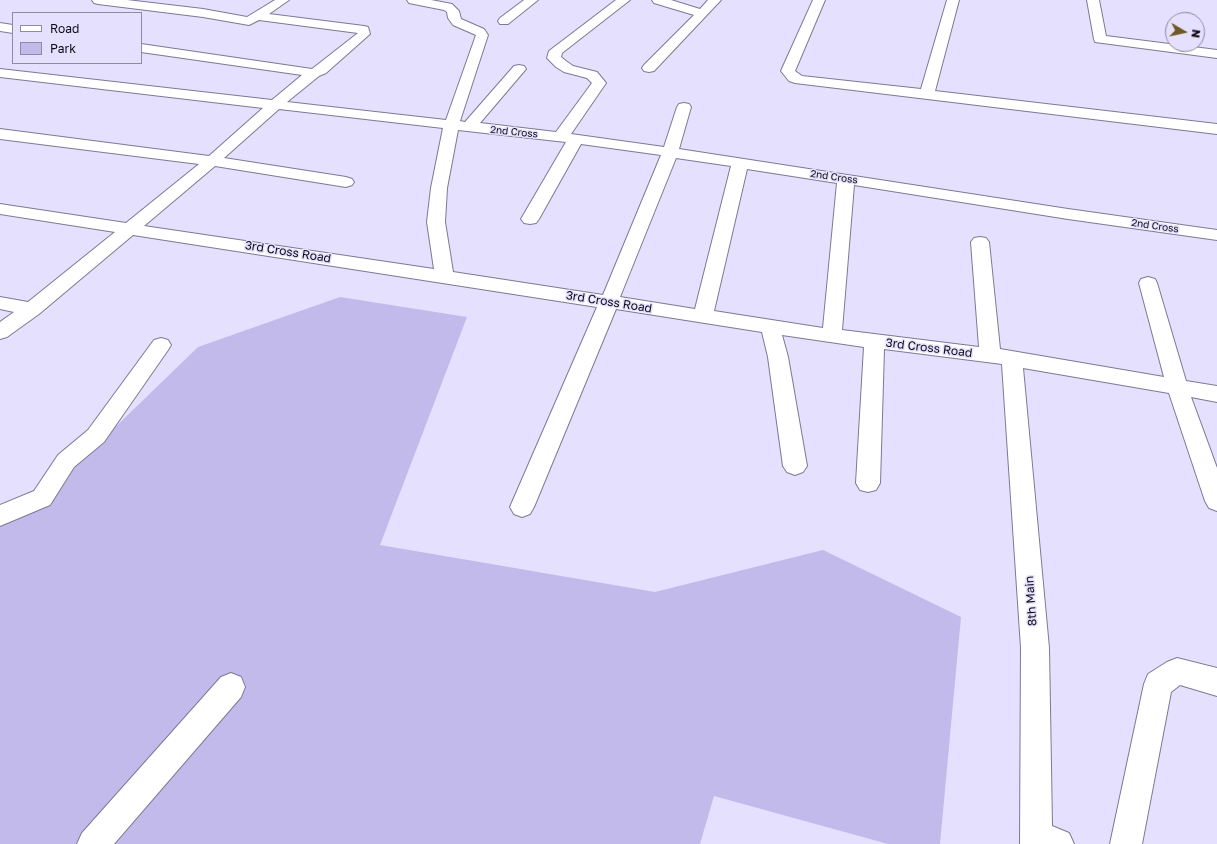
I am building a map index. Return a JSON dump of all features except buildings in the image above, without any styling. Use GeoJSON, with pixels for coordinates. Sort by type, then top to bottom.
{"type":"FeatureCollection","features":[{"type":"Feature","properties":{"kind":"street"},"geometry":{"type":"LineString","coordinates":[[98,0],[204,13],[246,21],[252,20],[280,2]]}},
{"type":"Feature","properties":{"kind":"street"},"geometry":{"type":"LineString","coordinates":[[413,0],[448,7],[453,11],[454,18],[457,22],[480,32],[482,35],[451,126],[439,188],[436,222],[444,276]]}},
{"type":"Feature","properties":{"kind":"street"},"geometry":{"type":"LineString","coordinates":[[504,21],[532,0]]}},
{"type":"Feature","properties":{"kind":"street"},"geometry":{"type":"LineString","coordinates":[[530,219],[568,139],[599,83],[592,75],[582,71],[569,69],[560,64],[554,58],[556,51],[624,0]]}},
{"type":"Feature","properties":{"kind":"street"},"geometry":{"type":"LineString","coordinates":[[658,0],[702,13]]}},
{"type":"Feature","properties":{"kind":"street"},"geometry":{"type":"LineString","coordinates":[[649,68],[715,0]]}},
{"type":"Feature","properties":{"kind":"street"},"geometry":{"type":"LineString","coordinates":[[819,0],[788,71],[794,78],[800,80],[1217,129]]}},
{"type":"Feature","properties":{"kind":"street"},"geometry":{"type":"LineString","coordinates":[[927,94],[953,0]]}},
{"type":"Feature","properties":{"kind":"street"},"geometry":{"type":"LineString","coordinates":[[1093,0],[1100,39],[1217,54]]}},
{"type":"Feature","properties":{"kind":"street"},"geometry":{"type":"LineString","coordinates":[[262,1],[280,2]]}},
{"type":"Feature","properties":{"kind":"street"},"geometry":{"type":"LineString","coordinates":[[0,332],[32,309],[212,161],[294,88],[314,73],[321,70],[364,34],[364,30],[258,16]]}},
{"type":"Feature","properties":{"kind":"street"},"geometry":{"type":"LineString","coordinates":[[0,27],[12,29]]}},
{"type":"Feature","properties":{"kind":"street"},"geometry":{"type":"LineString","coordinates":[[142,48],[314,73]]}},
{"type":"Feature","properties":{"kind":"street"},"geometry":{"type":"LineString","coordinates":[[468,128],[519,69]]}},
{"type":"Feature","properties":{"kind":"street","name":"2nd Cross"},"geometry":{"type":"LineString","coordinates":[[0,73],[670,152],[1068,214],[1217,235]]}},
{"type":"Feature","properties":{"kind":"street"},"geometry":{"type":"LineString","coordinates":[[522,507],[609,302],[670,152],[684,107]]}},
{"type":"Feature","properties":{"kind":"street"},"geometry":{"type":"LineString","coordinates":[[0,134],[212,161],[346,182]]}},
{"type":"Feature","properties":{"kind":"street"},"geometry":{"type":"LineString","coordinates":[[704,316],[740,164]]}},
{"type":"Feature","properties":{"kind":"street"},"geometry":{"type":"LineString","coordinates":[[832,336],[846,179]]}},
{"type":"Feature","properties":{"kind":"street","name":"3rd Cross Road"},"geometry":{"type":"LineString","coordinates":[[0,209],[832,336],[1001,357],[1217,394]]}},
{"type":"Feature","properties":{"kind":"street","name":"8th Main"},"geometry":{"type":"LineString","coordinates":[[980,242],[1001,357],[1035,648],[1043,842]]}},
{"type":"Feature","properties":{"kind":"street"},"geometry":{"type":"LineString","coordinates":[[1148,283],[1177,387],[1217,501]]}},
{"type":"Feature","properties":{"kind":"street"},"geometry":{"type":"LineString","coordinates":[[0,303],[32,309]]}},
{"type":"Feature","properties":{"kind":"street"},"geometry":{"type":"LineString","coordinates":[[770,326],[778,357],[795,466]]}},
{"type":"Feature","properties":{"kind":"street"},"geometry":{"type":"LineString","coordinates":[[868,484],[874,342]]}},
{"type":"Feature","properties":{"kind":"street"},"geometry":{"type":"LineString","coordinates":[[0,516],[42,498],[66,461],[96,436],[161,345]]}},
{"type":"Feature","properties":{"kind":"street"},"geometry":{"type":"LineString","coordinates":[[1126,844],[1158,684],[1177,670],[1217,682]]}},
{"type":"Feature","properties":{"kind":"street"},"geometry":{"type":"LineString","coordinates":[[93,844],[231,687]]}},
{"type":"Feature","properties":{"kind":"green space"},"geometry":{"type":"Polygon","coordinates":[[[340,297],[467,317],[380,545],[655,592],[823,550],[961,617],[940,844],[888,844],[714,796],[700,844],[0,844],[0,526],[42,498],[198,347],[340,297]]]}}]}
